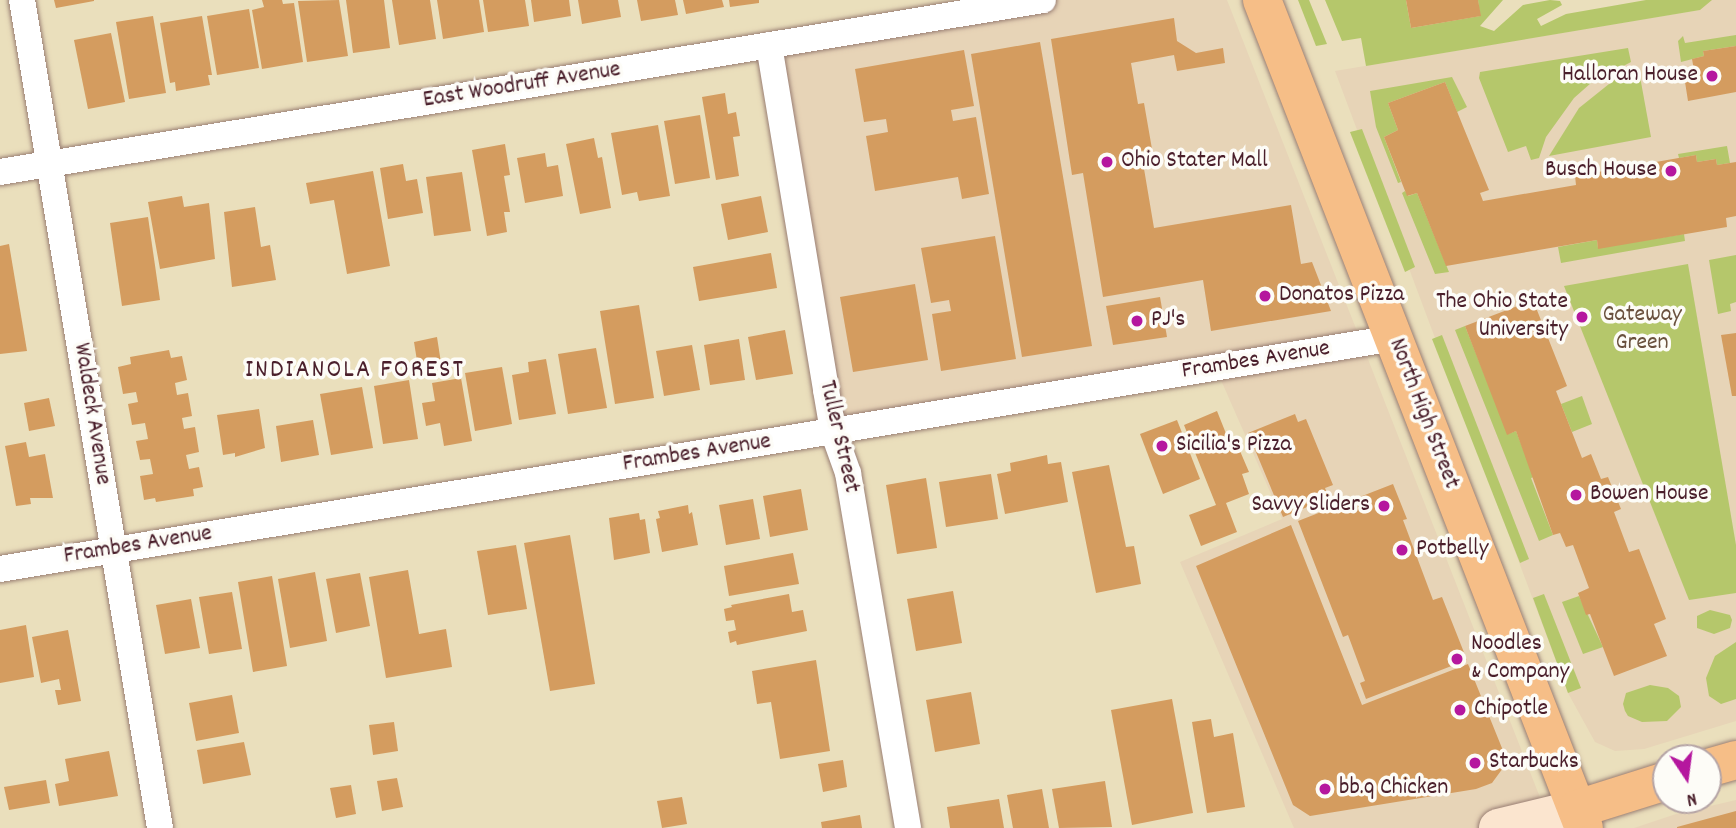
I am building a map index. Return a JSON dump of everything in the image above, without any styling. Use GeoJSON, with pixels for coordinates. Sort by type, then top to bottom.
{"type":"FeatureCollection","features":[{"type":"Feature","properties":{"kind":"main road","name":"North High Street"},"geometry":{"type":"LineString","coordinates":[[1262,0],[1580,818]]}},
{"type":"Feature","properties":{"kind":"main road"},"geometry":{"type":"LineString","coordinates":[[1580,818],[1652,787]]}},
{"type":"Feature","properties":{"kind":"street","name":"Waldeck Avenue"},"geometry":{"type":"LineString","coordinates":[[22,0],[160,828]]}},
{"type":"Feature","properties":{"kind":"street","name":"East Woodruff Avenue"},"geometry":{"type":"LineString","coordinates":[[0,172],[1043,0]]}},
{"type":"Feature","properties":{"kind":"street","name":"Tuller Street"},"geometry":{"type":"LineString","coordinates":[[769,45],[833,432],[848,473],[908,828]]}},
{"type":"Feature","properties":{"kind":"street","name":"Frambes Avenue"},"geometry":{"type":"LineString","coordinates":[[0,569],[1394,338]]}},
{"type":"Feature","properties":{"kind":"street"},"geometry":{"type":"LineString","coordinates":[[1498,828],[1580,818]]}},
{"type":"Feature","properties":{"kind":"shaded area"},"geometry":{"type":"Polygon","coordinates":[[[968,0],[1227,0],[1552,828],[1294,828],[1180,562],[1282,519],[1217,371],[833,431],[771,43],[968,0]]]}},
{"type":"Feature","properties":{"kind":"shaded area","name":"The Ohio State University"},"geometry":{"type":"Polygon","coordinates":[[[1698,0],[1736,0],[1736,721],[1660,744],[1652,744],[1652,747],[1644,749],[1615,751],[1595,742],[1568,693],[1335,71],[1699,10],[1698,0]]]}},
{"type":"Feature","properties":{"kind":"shaded area"},"geometry":{"type":"Polygon","coordinates":[[[1736,800],[1736,828],[1634,828],[1676,814],[1722,814],[1722,803],[1736,800]]]}},
{"type":"Feature","properties":{"kind":"green space"},"geometry":{"type":"Polygon","coordinates":[[[1298,0],[1309,0],[1327,44],[1316,46],[1298,0]]]}},
{"type":"Feature","properties":{"kind":"green space"},"geometry":{"type":"Polygon","coordinates":[[[1325,0],[1406,0],[1411,28],[1480,16],[1478,0],[1503,0],[1480,26],[1494,31],[1523,5],[1550,0],[1560,1],[1562,5],[1537,19],[1541,26],[1566,14],[1646,0],[1712,0],[1700,10],[1366,66],[1361,38],[1342,41],[1325,0]]]}},
{"type":"Feature","properties":{"kind":"green space"},"geometry":{"type":"Polygon","coordinates":[[[1736,35],[1736,46],[1703,51],[1704,56],[1681,62],[1678,41],[1683,36],[1685,43],[1736,35]]]}},
{"type":"Feature","properties":{"kind":"green space"},"geometry":{"type":"Polygon","coordinates":[[[1628,48],[1631,62],[1591,83],[1574,98],[1546,137],[1539,158],[1531,160],[1526,146],[1508,152],[1479,78],[1480,72],[1628,48]]]}},
{"type":"Feature","properties":{"kind":"green space"},"geometry":{"type":"Polygon","coordinates":[[[1639,71],[1651,137],[1549,156],[1579,108],[1614,80],[1639,71]]]}},
{"type":"Feature","properties":{"kind":"green space"},"geometry":{"type":"Polygon","coordinates":[[[1452,77],[1467,107],[1457,112],[1445,82],[1388,103],[1398,130],[1384,137],[1401,182],[1398,183],[1376,127],[1370,91],[1452,77]]]}},
{"type":"Feature","properties":{"kind":"green space"},"geometry":{"type":"Polygon","coordinates":[[[1362,129],[1415,267],[1405,272],[1350,132],[1362,129]]]}},
{"type":"Feature","properties":{"kind":"green space"},"geometry":{"type":"Polygon","coordinates":[[[1727,146],[1730,163],[1717,165],[1716,159],[1697,162],[1696,155],[1679,158],[1678,154],[1727,146]]]}},
{"type":"Feature","properties":{"kind":"green space"},"geometry":{"type":"Polygon","coordinates":[[[1405,191],[1408,196],[1417,193],[1449,272],[1435,274],[1402,193],[1405,191]]]}},
{"type":"Feature","properties":{"kind":"green space"},"geometry":{"type":"Polygon","coordinates":[[[1684,234],[1685,241],[1561,263],[1558,247],[1597,240],[1598,248],[1684,234]]]}},
{"type":"Feature","properties":{"kind":"green space"},"geometry":{"type":"Polygon","coordinates":[[[1736,255],[1736,302],[1730,304],[1731,311],[1718,314],[1709,260],[1736,255]]]}},
{"type":"Feature","properties":{"kind":"green space","name":"Gateway Green"},"geometry":{"type":"Polygon","coordinates":[[[1688,264],[1736,545],[1736,593],[1689,600],[1564,286],[1688,264]]]}},
{"type":"Feature","properties":{"kind":"green space"},"geometry":{"type":"Polygon","coordinates":[[[1465,326],[1508,434],[1516,431],[1534,477],[1531,478],[1553,535],[1539,541],[1455,330],[1465,326]]]}},
{"type":"Feature","properties":{"kind":"green space"},"geometry":{"type":"Polygon","coordinates":[[[1442,335],[1529,559],[1520,563],[1432,339],[1442,335]]]}},
{"type":"Feature","properties":{"kind":"green space"},"geometry":{"type":"Polygon","coordinates":[[[1582,396],[1592,424],[1572,432],[1561,404],[1582,396]]]}},
{"type":"Feature","properties":{"kind":"green space"},"geometry":{"type":"Polygon","coordinates":[[[1544,594],[1581,688],[1568,693],[1533,598],[1544,594]]]}},
{"type":"Feature","properties":{"kind":"green space"},"geometry":{"type":"Polygon","coordinates":[[[1579,596],[1603,647],[1583,654],[1562,602],[1579,596]]]}},
{"type":"Feature","properties":{"kind":"green space"},"geometry":{"type":"Polygon","coordinates":[[[1710,610],[1730,615],[1730,628],[1714,634],[1697,628],[1697,616],[1710,610]]]}},
{"type":"Feature","properties":{"kind":"green space"},"geometry":{"type":"Polygon","coordinates":[[[1736,642],[1736,699],[1721,704],[1709,696],[1706,678],[1715,656],[1736,642]]]}},
{"type":"Feature","properties":{"kind":"green space"},"geometry":{"type":"Polygon","coordinates":[[[1650,685],[1668,688],[1679,696],[1681,707],[1667,721],[1642,722],[1628,716],[1625,711],[1623,704],[1626,693],[1650,685]]]}},
{"type":"Feature","properties":{"kind":"building"},"geometry":{"type":"Polygon","coordinates":[[[54,0],[94,0],[94,1],[56,8],[54,0]]]}},
{"type":"Feature","properties":{"kind":"building"},"geometry":{"type":"Polygon","coordinates":[[[262,0],[294,3],[303,62],[262,69],[252,10],[264,7],[262,0]]]}},
{"type":"Feature","properties":{"kind":"building"},"geometry":{"type":"Polygon","coordinates":[[[339,0],[348,56],[307,62],[298,1],[339,0]]]}},
{"type":"Feature","properties":{"kind":"building"},"geometry":{"type":"Polygon","coordinates":[[[346,0],[384,0],[390,48],[353,53],[346,0]]]}},
{"type":"Feature","properties":{"kind":"building"},"geometry":{"type":"Polygon","coordinates":[[[392,0],[430,0],[436,39],[399,45],[392,0]]]}},
{"type":"Feature","properties":{"kind":"building"},"geometry":{"type":"Polygon","coordinates":[[[437,0],[479,0],[484,32],[443,39],[437,0]]]}},
{"type":"Feature","properties":{"kind":"building"},"geometry":{"type":"Polygon","coordinates":[[[483,0],[525,0],[529,26],[488,32],[483,0]]]}},
{"type":"Feature","properties":{"kind":"building"},"geometry":{"type":"Polygon","coordinates":[[[531,0],[569,0],[571,16],[534,22],[531,0]]]}},
{"type":"Feature","properties":{"kind":"building"},"geometry":{"type":"Polygon","coordinates":[[[578,0],[618,0],[621,17],[582,24],[578,0]]]}},
{"type":"Feature","properties":{"kind":"building"},"geometry":{"type":"Polygon","coordinates":[[[637,0],[675,0],[678,15],[641,21],[637,0]]]}},
{"type":"Feature","properties":{"kind":"building"},"geometry":{"type":"Polygon","coordinates":[[[683,0],[722,0],[724,7],[686,14],[683,0]]]}},
{"type":"Feature","properties":{"kind":"building"},"geometry":{"type":"Polygon","coordinates":[[[729,0],[759,0],[759,3],[730,7],[729,0]]]}},
{"type":"Feature","properties":{"kind":"building"},"geometry":{"type":"Polygon","coordinates":[[[1406,0],[1478,0],[1481,16],[1411,28],[1406,0]]]}},
{"type":"Feature","properties":{"kind":"building"},"geometry":{"type":"Polygon","coordinates":[[[249,9],[259,68],[217,75],[207,16],[249,9]]]}},
{"type":"Feature","properties":{"kind":"building"},"geometry":{"type":"Polygon","coordinates":[[[153,16],[166,93],[129,99],[116,22],[153,16]]]}},
{"type":"Feature","properties":{"kind":"building"},"geometry":{"type":"Polygon","coordinates":[[[202,16],[212,75],[208,75],[210,85],[176,91],[175,82],[170,83],[160,23],[202,16]]]}},
{"type":"Feature","properties":{"kind":"building","name":"Ohio Stater Mall"},"geometry":{"type":"Polygon","coordinates":[[[1174,18],[1177,41],[1196,53],[1223,48],[1225,63],[1177,71],[1174,55],[1131,63],[1138,104],[1144,103],[1152,149],[1141,151],[1154,228],[1291,205],[1301,264],[1312,262],[1331,311],[1211,331],[1203,280],[1103,297],[1083,173],[1072,175],[1051,39],[1174,18]]]}},
{"type":"Feature","properties":{"kind":"building"},"geometry":{"type":"Polygon","coordinates":[[[111,33],[125,102],[88,109],[74,40],[111,33]]]}},
{"type":"Feature","properties":{"kind":"building"},"geometry":{"type":"Polygon","coordinates":[[[1040,42],[1092,346],[1022,357],[971,54],[1040,42]]]}},
{"type":"Feature","properties":{"kind":"building","name":"Halloran House"},"geometry":{"type":"Polygon","coordinates":[[[1736,46],[1736,92],[1688,101],[1685,82],[1689,81],[1686,72],[1694,70],[1692,59],[1704,56],[1703,51],[1736,46]]]}},
{"type":"Feature","properties":{"kind":"building"},"geometry":{"type":"Polygon","coordinates":[[[964,50],[974,106],[951,110],[953,121],[976,117],[989,194],[962,199],[958,177],[875,191],[866,136],[888,132],[886,119],[864,122],[855,69],[964,50]]]}},
{"type":"Feature","properties":{"kind":"building","name":"Busch House"},"geometry":{"type":"Polygon","coordinates":[[[1445,82],[1489,190],[1480,193],[1483,201],[1576,185],[1575,176],[1696,155],[1697,162],[1716,159],[1717,165],[1736,162],[1736,216],[1726,218],[1727,227],[1598,249],[1597,240],[1446,266],[1417,193],[1407,196],[1384,137],[1398,130],[1388,103],[1445,82]]]}},
{"type":"Feature","properties":{"kind":"building"},"geometry":{"type":"Polygon","coordinates":[[[725,93],[728,114],[736,112],[740,136],[733,137],[739,176],[716,180],[702,97],[725,93]]]}},
{"type":"Feature","properties":{"kind":"building"},"geometry":{"type":"Polygon","coordinates":[[[700,115],[710,178],[675,184],[664,121],[700,115]]]}},
{"type":"Feature","properties":{"kind":"building"},"geometry":{"type":"Polygon","coordinates":[[[658,125],[670,196],[639,201],[637,192],[622,195],[611,133],[658,125]]]}},
{"type":"Feature","properties":{"kind":"building"},"geometry":{"type":"Polygon","coordinates":[[[594,138],[598,158],[602,157],[611,208],[580,214],[566,144],[594,138]]]}},
{"type":"Feature","properties":{"kind":"building"},"geometry":{"type":"Polygon","coordinates":[[[505,144],[510,175],[504,176],[510,212],[504,212],[507,232],[487,236],[472,150],[505,144]]]}},
{"type":"Feature","properties":{"kind":"building"},"geometry":{"type":"Polygon","coordinates":[[[545,153],[547,167],[558,165],[563,196],[525,203],[517,158],[545,153]]]}},
{"type":"Feature","properties":{"kind":"building"},"geometry":{"type":"Polygon","coordinates":[[[403,164],[406,181],[417,179],[423,213],[388,219],[380,168],[403,164]]]}},
{"type":"Feature","properties":{"kind":"building"},"geometry":{"type":"Polygon","coordinates":[[[373,171],[390,266],[347,274],[334,200],[310,204],[306,183],[373,171]]]}},
{"type":"Feature","properties":{"kind":"building"},"geometry":{"type":"Polygon","coordinates":[[[462,172],[471,231],[434,236],[426,177],[462,172]]]}},
{"type":"Feature","properties":{"kind":"building"},"geometry":{"type":"Polygon","coordinates":[[[182,196],[184,207],[209,203],[215,259],[160,269],[148,202],[182,196]]]}},
{"type":"Feature","properties":{"kind":"building"},"geometry":{"type":"Polygon","coordinates":[[[761,196],[768,232],[728,240],[721,204],[761,196]]]}},
{"type":"Feature","properties":{"kind":"building"},"geometry":{"type":"Polygon","coordinates":[[[255,207],[261,247],[270,245],[276,280],[232,287],[224,212],[255,207]]]}},
{"type":"Feature","properties":{"kind":"building"},"geometry":{"type":"Polygon","coordinates":[[[148,217],[160,300],[122,306],[110,223],[148,217]]]}},
{"type":"Feature","properties":{"kind":"building"},"geometry":{"type":"Polygon","coordinates":[[[995,236],[1016,359],[941,371],[932,314],[951,311],[949,300],[931,303],[921,248],[995,236]]]}},
{"type":"Feature","properties":{"kind":"building"},"geometry":{"type":"Polygon","coordinates":[[[9,244],[27,351],[0,354],[0,246],[9,244]]]}},
{"type":"Feature","properties":{"kind":"building"},"geometry":{"type":"Polygon","coordinates":[[[771,253],[777,288],[699,301],[693,267],[771,253]]]}},
{"type":"Feature","properties":{"kind":"building"},"geometry":{"type":"Polygon","coordinates":[[[915,284],[928,360],[853,372],[840,297],[915,284]]]}},
{"type":"Feature","properties":{"kind":"building","name":"PJ's"},"geometry":{"type":"Polygon","coordinates":[[[1160,297],[1167,337],[1113,345],[1106,306],[1160,297]]]}},
{"type":"Feature","properties":{"kind":"building","name":"Bowen House"},"geometry":{"type":"Polygon","coordinates":[[[1533,300],[1567,386],[1556,391],[1582,458],[1591,454],[1601,479],[1608,477],[1621,509],[1614,512],[1629,552],[1639,549],[1666,619],[1654,624],[1667,656],[1614,676],[1590,614],[1586,615],[1578,593],[1589,588],[1573,545],[1566,547],[1560,533],[1553,535],[1516,431],[1507,435],[1465,326],[1533,300]]]}},
{"type":"Feature","properties":{"kind":"building"},"geometry":{"type":"Polygon","coordinates":[[[639,305],[654,398],[615,404],[600,311],[639,305]]]}},
{"type":"Feature","properties":{"kind":"building"},"geometry":{"type":"Polygon","coordinates":[[[785,330],[793,374],[756,380],[748,337],[785,330]]]}},
{"type":"Feature","properties":{"kind":"building"},"geometry":{"type":"Polygon","coordinates":[[[1736,333],[1736,396],[1732,396],[1721,335],[1736,333]]]}},
{"type":"Feature","properties":{"kind":"building"},"geometry":{"type":"Polygon","coordinates":[[[437,337],[441,363],[418,367],[414,342],[437,337]]]}},
{"type":"Feature","properties":{"kind":"building"},"geometry":{"type":"Polygon","coordinates":[[[739,339],[745,380],[710,385],[704,345],[739,339]]]}},
{"type":"Feature","properties":{"kind":"building"},"geometry":{"type":"Polygon","coordinates":[[[692,345],[700,390],[664,396],[656,351],[692,345]]]}},
{"type":"Feature","properties":{"kind":"building"},"geometry":{"type":"Polygon","coordinates":[[[596,348],[607,408],[568,414],[558,354],[596,348]]]}},
{"type":"Feature","properties":{"kind":"building"},"geometry":{"type":"Polygon","coordinates":[[[169,350],[171,358],[182,356],[187,380],[175,383],[177,395],[188,393],[192,416],[182,418],[184,429],[195,427],[199,452],[186,455],[189,469],[199,467],[203,487],[193,489],[194,496],[156,502],[155,498],[144,500],[140,476],[153,474],[150,459],[140,460],[136,441],[148,439],[145,423],[132,425],[128,404],[138,402],[136,392],[123,394],[118,367],[131,364],[130,357],[169,350]]]}},
{"type":"Feature","properties":{"kind":"building"},"geometry":{"type":"Polygon","coordinates":[[[546,359],[556,414],[519,420],[512,375],[529,372],[528,362],[546,359]]]}},
{"type":"Feature","properties":{"kind":"building"},"geometry":{"type":"Polygon","coordinates":[[[502,367],[512,424],[475,431],[465,373],[502,367]]]}},
{"type":"Feature","properties":{"kind":"building"},"geometry":{"type":"Polygon","coordinates":[[[461,378],[472,441],[444,446],[440,423],[426,426],[422,403],[435,401],[432,383],[461,378]]]}},
{"type":"Feature","properties":{"kind":"building"},"geometry":{"type":"Polygon","coordinates":[[[409,380],[418,439],[383,444],[374,386],[409,380]]]}},
{"type":"Feature","properties":{"kind":"building"},"geometry":{"type":"Polygon","coordinates":[[[362,387],[373,448],[331,455],[320,394],[362,387]]]}},
{"type":"Feature","properties":{"kind":"building"},"geometry":{"type":"Polygon","coordinates":[[[49,398],[55,426],[29,431],[24,403],[49,398]]]}},
{"type":"Feature","properties":{"kind":"building"},"geometry":{"type":"Polygon","coordinates":[[[259,409],[265,448],[235,457],[235,453],[223,455],[217,415],[259,409]]]}},
{"type":"Feature","properties":{"kind":"building"},"geometry":{"type":"Polygon","coordinates":[[[1217,411],[1231,446],[1237,444],[1249,472],[1242,474],[1249,494],[1226,503],[1237,532],[1201,546],[1189,515],[1216,505],[1184,425],[1217,411]]]}},
{"type":"Feature","properties":{"kind":"building"},"geometry":{"type":"Polygon","coordinates":[[[1295,414],[1298,422],[1306,419],[1333,485],[1325,488],[1329,498],[1283,517],[1248,433],[1295,414]]]}},
{"type":"Feature","properties":{"kind":"building"},"geometry":{"type":"Polygon","coordinates":[[[313,420],[319,455],[281,462],[276,426],[313,420]]]}},
{"type":"Feature","properties":{"kind":"building"},"geometry":{"type":"Polygon","coordinates":[[[1177,420],[1200,479],[1163,494],[1140,434],[1177,420]]]}},
{"type":"Feature","properties":{"kind":"building"},"geometry":{"type":"Polygon","coordinates":[[[26,442],[29,457],[45,454],[53,498],[30,498],[31,504],[16,506],[5,446],[26,442]]]}},
{"type":"Feature","properties":{"kind":"building"},"geometry":{"type":"Polygon","coordinates":[[[1047,455],[1048,464],[1061,462],[1068,502],[1005,514],[997,474],[1011,471],[1010,463],[1047,455]]]}},
{"type":"Feature","properties":{"kind":"building"},"geometry":{"type":"Polygon","coordinates":[[[1109,465],[1126,547],[1134,546],[1141,584],[1096,593],[1072,472],[1109,465]]]}},
{"type":"Feature","properties":{"kind":"building"},"geometry":{"type":"Polygon","coordinates":[[[991,474],[998,519],[946,527],[939,482],[991,474]]]}},
{"type":"Feature","properties":{"kind":"building"},"geometry":{"type":"Polygon","coordinates":[[[926,478],[937,548],[897,554],[886,485],[926,478]]]}},
{"type":"Feature","properties":{"kind":"building"},"geometry":{"type":"Polygon","coordinates":[[[1393,484],[1407,519],[1403,520],[1433,600],[1442,597],[1467,660],[1366,699],[1360,683],[1365,681],[1348,635],[1343,637],[1298,521],[1393,484]]]}},
{"type":"Feature","properties":{"kind":"building"},"geometry":{"type":"Polygon","coordinates":[[[801,489],[808,530],[770,537],[763,496],[801,489]]]}},
{"type":"Feature","properties":{"kind":"building"},"geometry":{"type":"Polygon","coordinates":[[[753,499],[760,539],[726,545],[719,505],[753,499]]]}},
{"type":"Feature","properties":{"kind":"building"},"geometry":{"type":"Polygon","coordinates":[[[688,505],[689,514],[692,512],[698,545],[662,552],[656,519],[660,518],[658,511],[688,505]]]}},
{"type":"Feature","properties":{"kind":"building"},"geometry":{"type":"Polygon","coordinates":[[[639,513],[640,520],[645,519],[650,553],[614,560],[609,518],[639,513]]]}},
{"type":"Feature","properties":{"kind":"building"},"geometry":{"type":"Polygon","coordinates":[[[1291,525],[1362,705],[1468,664],[1506,758],[1503,768],[1492,783],[1476,789],[1310,816],[1293,805],[1196,566],[1291,525]]]}},
{"type":"Feature","properties":{"kind":"building"},"geometry":{"type":"Polygon","coordinates":[[[570,535],[595,684],[550,691],[524,543],[570,535]]]}},
{"type":"Feature","properties":{"kind":"building"},"geometry":{"type":"Polygon","coordinates":[[[516,545],[527,609],[488,615],[477,551],[516,545]]]}},
{"type":"Feature","properties":{"kind":"building"},"geometry":{"type":"Polygon","coordinates":[[[793,553],[799,584],[729,596],[724,566],[793,553]]]}},
{"type":"Feature","properties":{"kind":"building"},"geometry":{"type":"Polygon","coordinates":[[[408,570],[419,634],[446,629],[452,667],[386,678],[369,577],[408,570]]]}},
{"type":"Feature","properties":{"kind":"building"},"geometry":{"type":"Polygon","coordinates":[[[315,572],[327,641],[290,648],[278,579],[315,572]]]}},
{"type":"Feature","properties":{"kind":"building"},"geometry":{"type":"Polygon","coordinates":[[[360,573],[370,626],[336,633],[326,579],[360,573]]]}},
{"type":"Feature","properties":{"kind":"building"},"geometry":{"type":"Polygon","coordinates":[[[272,576],[287,666],[253,672],[238,582],[272,576]]]}},
{"type":"Feature","properties":{"kind":"building"},"geometry":{"type":"Polygon","coordinates":[[[953,591],[962,643],[916,651],[907,599],[953,591]]]}},
{"type":"Feature","properties":{"kind":"building"},"geometry":{"type":"Polygon","coordinates":[[[232,592],[242,649],[209,654],[199,597],[232,592]]]}},
{"type":"Feature","properties":{"kind":"building"},"geometry":{"type":"Polygon","coordinates":[[[789,594],[792,612],[803,610],[807,631],[737,645],[736,641],[730,643],[728,632],[736,630],[734,620],[726,621],[724,609],[732,607],[731,605],[789,594]]]}},
{"type":"Feature","properties":{"kind":"building"},"geometry":{"type":"Polygon","coordinates":[[[191,599],[200,648],[165,654],[156,605],[191,599]]]}},
{"type":"Feature","properties":{"kind":"building"},"geometry":{"type":"Polygon","coordinates":[[[26,625],[34,677],[0,683],[0,630],[26,625]]]}},
{"type":"Feature","properties":{"kind":"building"},"geometry":{"type":"Polygon","coordinates":[[[68,630],[81,701],[58,705],[55,690],[61,690],[59,679],[41,683],[32,637],[68,630]]]}},
{"type":"Feature","properties":{"kind":"building"},"geometry":{"type":"Polygon","coordinates":[[[816,660],[830,751],[780,759],[771,702],[757,704],[752,671],[816,660]]]}},
{"type":"Feature","properties":{"kind":"building"},"geometry":{"type":"Polygon","coordinates":[[[971,692],[980,744],[935,752],[926,700],[971,692]]]}},
{"type":"Feature","properties":{"kind":"building"},"geometry":{"type":"Polygon","coordinates":[[[232,695],[239,733],[196,741],[189,703],[232,695]]]}},
{"type":"Feature","properties":{"kind":"building"},"geometry":{"type":"Polygon","coordinates":[[[1172,699],[1193,813],[1132,825],[1111,710],[1172,699]]]}},
{"type":"Feature","properties":{"kind":"building"},"geometry":{"type":"Polygon","coordinates":[[[1211,719],[1214,737],[1233,733],[1245,807],[1207,813],[1192,722],[1211,719]]]}},
{"type":"Feature","properties":{"kind":"building"},"geometry":{"type":"Polygon","coordinates":[[[394,722],[398,751],[373,755],[369,725],[394,722]]]}},
{"type":"Feature","properties":{"kind":"building"},"geometry":{"type":"Polygon","coordinates":[[[244,742],[251,775],[203,784],[197,750],[244,742]]]}},
{"type":"Feature","properties":{"kind":"building"},"geometry":{"type":"Polygon","coordinates":[[[109,751],[118,796],[59,806],[55,784],[69,781],[65,759],[109,751]]]}},
{"type":"Feature","properties":{"kind":"building"},"geometry":{"type":"Polygon","coordinates":[[[843,760],[847,787],[823,792],[818,764],[843,760]]]}},
{"type":"Feature","properties":{"kind":"building"},"geometry":{"type":"Polygon","coordinates":[[[397,778],[403,807],[382,811],[377,781],[397,778]]]}},
{"type":"Feature","properties":{"kind":"building"},"geometry":{"type":"Polygon","coordinates":[[[46,780],[50,803],[9,810],[4,787],[46,780]]]}},
{"type":"Feature","properties":{"kind":"building"},"geometry":{"type":"Polygon","coordinates":[[[1105,781],[1112,827],[1059,828],[1052,789],[1105,781]]]}},
{"type":"Feature","properties":{"kind":"building"},"geometry":{"type":"Polygon","coordinates":[[[351,785],[356,814],[336,818],[330,788],[351,785]]]}},
{"type":"Feature","properties":{"kind":"building"},"geometry":{"type":"Polygon","coordinates":[[[1042,789],[1049,828],[1013,828],[1007,795],[1042,789]]]}},
{"type":"Feature","properties":{"kind":"building"},"geometry":{"type":"Polygon","coordinates":[[[682,797],[687,824],[662,828],[657,801],[682,797]]]}},
{"type":"Feature","properties":{"kind":"building"},"geometry":{"type":"Polygon","coordinates":[[[999,799],[1004,828],[950,828],[947,807],[999,799]]]}},
{"type":"Feature","properties":{"kind":"building"},"geometry":{"type":"Polygon","coordinates":[[[1736,811],[1736,828],[1677,828],[1677,827],[1736,811]]]}},
{"type":"Feature","properties":{"kind":"building"},"geometry":{"type":"Polygon","coordinates":[[[860,815],[862,828],[822,828],[821,822],[860,815]]]}},
{"type":"Feature","properties":{"kind":"place","name":"Halloran House"},"geometry":{"type":"Point","coordinates":[1712,76]}},
{"type":"Feature","properties":{"kind":"place","name":"Ohio Stater Mall"},"geometry":{"type":"Point","coordinates":[1107,162]}},
{"type":"Feature","properties":{"kind":"place","name":"Busch House"},"geometry":{"type":"Point","coordinates":[1671,171]}},
{"type":"Feature","properties":{"kind":"place","name":"Donatos Pizza"},"geometry":{"type":"Point","coordinates":[1265,296]}},
{"type":"Feature","properties":{"kind":"place","name":"The Ohio State University"},"geometry":{"type":"Point","coordinates":[1582,317]}},
{"type":"Feature","properties":{"kind":"place","name":"PJ's"},"geometry":{"type":"Point","coordinates":[1137,321]}},
{"type":"Feature","properties":{"kind":"place","name":"Sicilia's Pizza"},"geometry":{"type":"Point","coordinates":[1162,446]}},
{"type":"Feature","properties":{"kind":"place","name":"Bowen House"},"geometry":{"type":"Point","coordinates":[1576,495]}},
{"type":"Feature","properties":{"kind":"place","name":"Savvy Sliders"},"geometry":{"type":"Point","coordinates":[1384,506]}},
{"type":"Feature","properties":{"kind":"place","name":"Potbelly"},"geometry":{"type":"Point","coordinates":[1402,550]}},
{"type":"Feature","properties":{"kind":"place","name":"Noodles & Company"},"geometry":{"type":"Point","coordinates":[1457,659]}},
{"type":"Feature","properties":{"kind":"place","name":"Chipotle"},"geometry":{"type":"Point","coordinates":[1460,710]}},
{"type":"Feature","properties":{"kind":"place","name":"Starbucks"},"geometry":{"type":"Point","coordinates":[1475,763]}},
{"type":"Feature","properties":{"kind":"place","name":"bb.q Chicken"},"geometry":{"type":"Point","coordinates":[1325,789]}},
{"type":"Feature","properties":{"kind":"district","name":"INDIANOLA FOREST"},"geometry":{"type":"Point","coordinates":[355,371]}}]}
